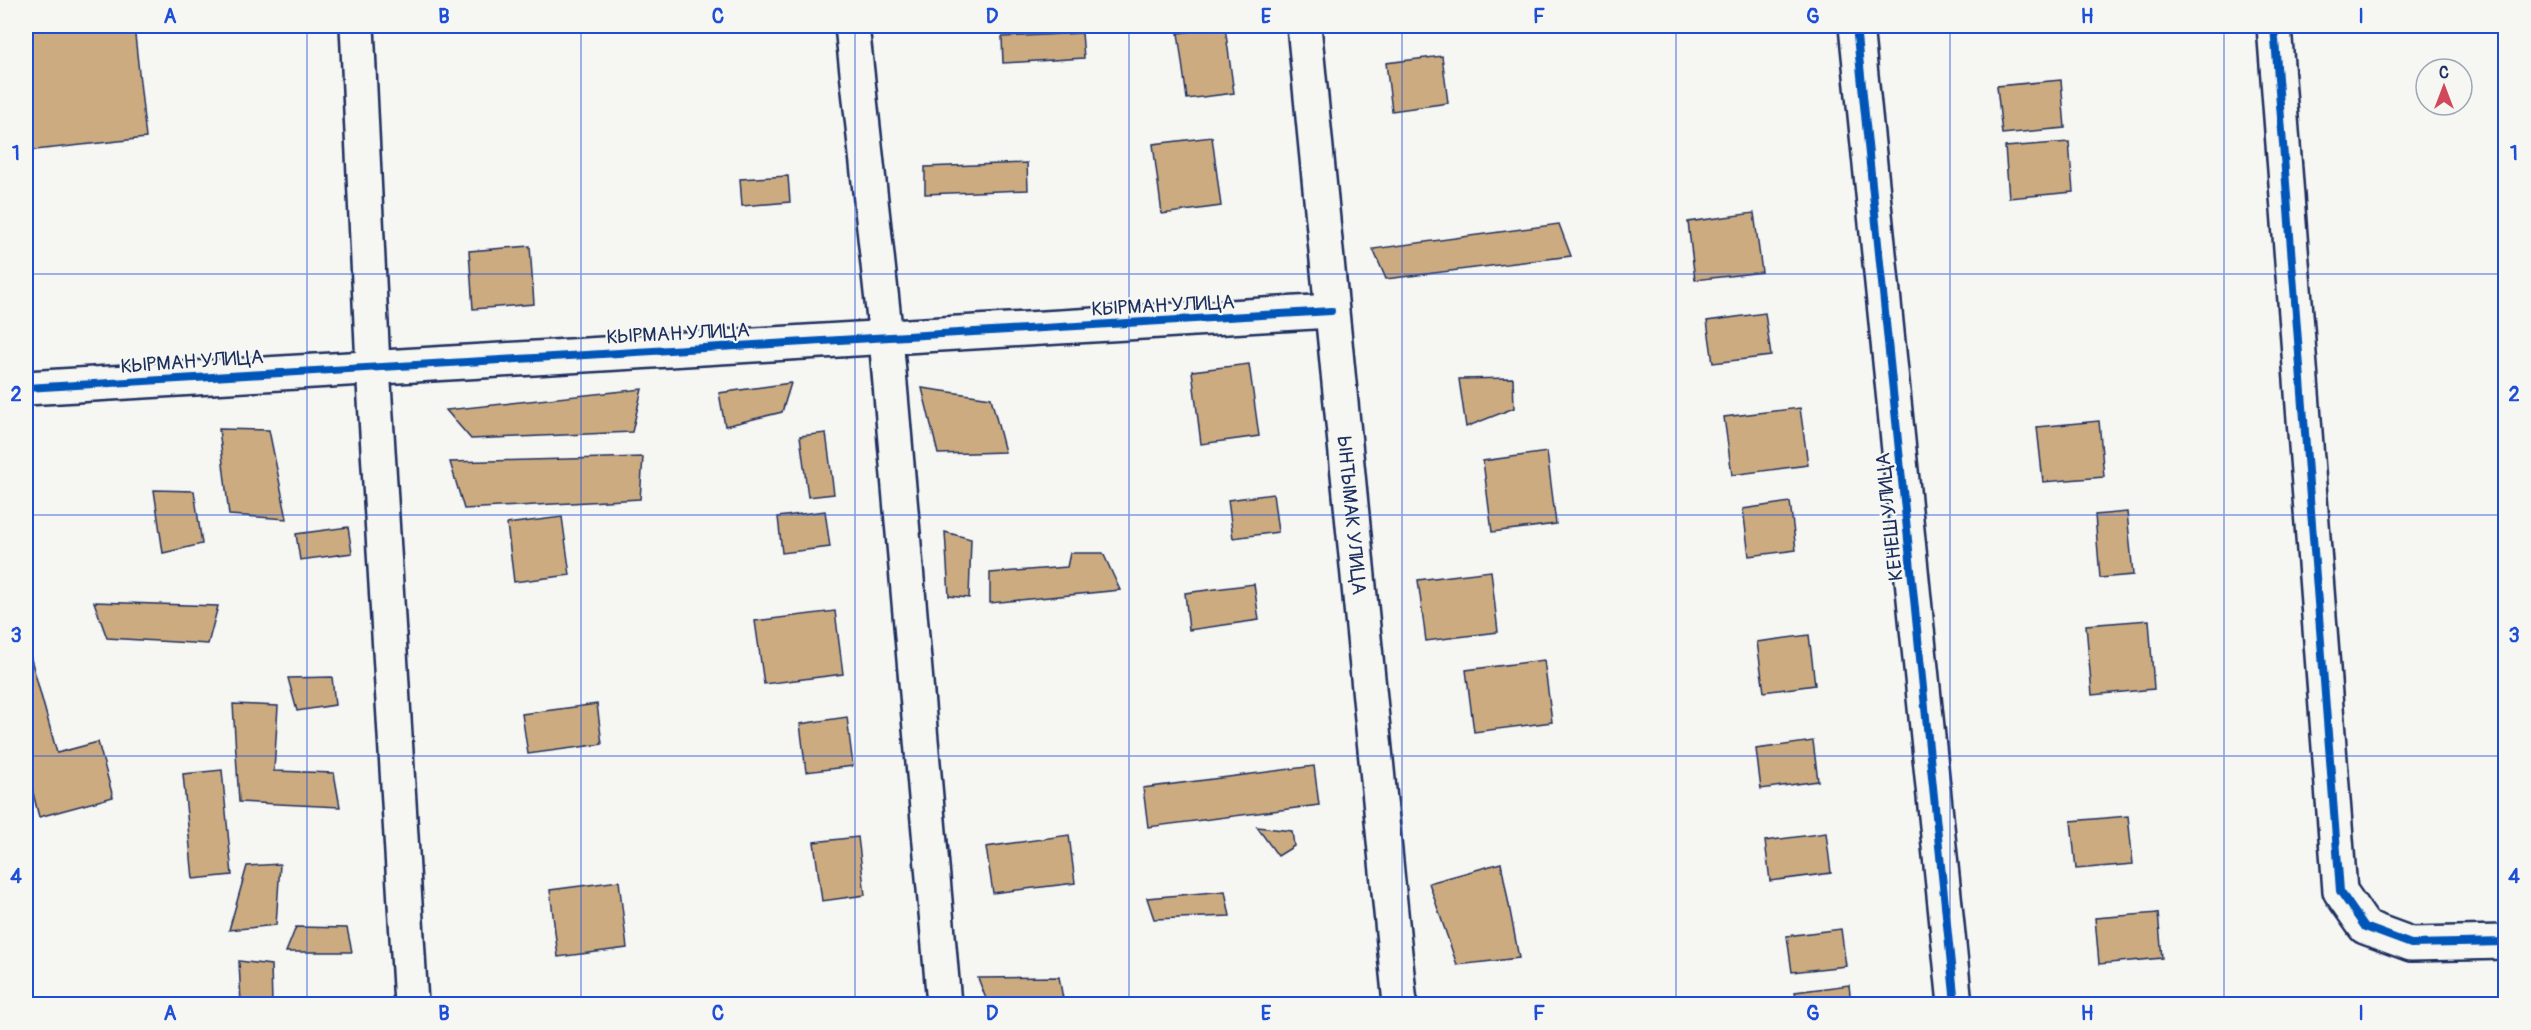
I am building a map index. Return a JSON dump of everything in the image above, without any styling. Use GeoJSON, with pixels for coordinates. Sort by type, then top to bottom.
{"type":"FeatureCollection","features":[{"type":"Feature","properties":{"kind":"street"},"geometry":{"type":"LineString","coordinates":[[357,26],[373,366],[411,1005]]}},
{"type":"Feature","properties":{"kind":"street"},"geometry":{"type":"LineString","coordinates":[[852,26],[886,338],[944,1005]]}},
{"type":"Feature","properties":{"kind":"street","name":"ЫНТЫМАК УЛИЦА"},"geometry":{"type":"LineString","coordinates":[[1304,26],[1400,1005]]}},
{"type":"Feature","properties":{"kind":"street","name":"КЕНЕШ УЛИЦА"},"geometry":{"type":"LineString","coordinates":[[1856,26],[1955,1005]]}},
{"type":"Feature","properties":{"kind":"street"},"geometry":{"type":"LineString","coordinates":[[2274,26],[2340,891],[2365,927],[2411,944],[2505,942]]}},
{"type":"Feature","properties":{"kind":"street","name":"КЫРМАН УЛИЦА"},"geometry":{"type":"LineString","coordinates":[[26,388],[1331,311]]}},
{"type":"Feature","properties":{"kind":"building"},"geometry":{"type":"Polygon","coordinates":[[[26,26],[134,26],[146,138],[26,151],[26,26]]]}},
{"type":"Feature","properties":{"kind":"building"},"geometry":{"type":"Polygon","coordinates":[[[1225,27],[1234,93],[1187,99],[1178,33],[1225,27]]]}},
{"type":"Feature","properties":{"kind":"building"},"geometry":{"type":"Polygon","coordinates":[[[1082,33],[1084,58],[1003,63],[1002,37],[1082,33]]]}},
{"type":"Feature","properties":{"kind":"building"},"geometry":{"type":"Polygon","coordinates":[[[1442,56],[1448,103],[1392,111],[1386,63],[1442,56]]]}},
{"type":"Feature","properties":{"kind":"building"},"geometry":{"type":"Polygon","coordinates":[[[2061,80],[2065,128],[2002,134],[1997,86],[2061,80]]]}},
{"type":"Feature","properties":{"kind":"building"},"geometry":{"type":"Polygon","coordinates":[[[1212,137],[1221,206],[1162,214],[1153,144],[1212,137]]]}},
{"type":"Feature","properties":{"kind":"building"},"geometry":{"type":"Polygon","coordinates":[[[2069,142],[2073,192],[2009,198],[2005,147],[2069,142]]]}},
{"type":"Feature","properties":{"kind":"building"},"geometry":{"type":"Polygon","coordinates":[[[1027,163],[1028,190],[925,194],[925,167],[1027,163]]]}},
{"type":"Feature","properties":{"kind":"building"},"geometry":{"type":"Polygon","coordinates":[[[788,176],[790,202],[742,206],[740,179],[788,176]]]}},
{"type":"Feature","properties":{"kind":"building"},"geometry":{"type":"Polygon","coordinates":[[[1754,213],[1762,272],[1695,280],[1688,222],[1754,213]]]}},
{"type":"Feature","properties":{"kind":"building"},"geometry":{"type":"Polygon","coordinates":[[[1559,224],[1571,256],[1386,279],[1373,249],[1559,224]]]}},
{"type":"Feature","properties":{"kind":"building"},"geometry":{"type":"Polygon","coordinates":[[[530,246],[534,304],[473,309],[469,251],[530,246]]]}},
{"type":"Feature","properties":{"kind":"building"},"geometry":{"type":"Polygon","coordinates":[[[26,258],[29,313],[26,313],[26,258]]]}},
{"type":"Feature","properties":{"kind":"building"},"geometry":{"type":"Polygon","coordinates":[[[1765,313],[1771,356],[1713,363],[1707,321],[1765,313]]]}},
{"type":"Feature","properties":{"kind":"building"},"geometry":{"type":"Polygon","coordinates":[[[1249,364],[1259,436],[1201,444],[1192,371],[1249,364]]]}},
{"type":"Feature","properties":{"kind":"building"},"geometry":{"type":"Polygon","coordinates":[[[1513,378],[1514,408],[1466,427],[1459,379],[1513,378]]]}},
{"type":"Feature","properties":{"kind":"building"},"geometry":{"type":"Polygon","coordinates":[[[791,383],[782,412],[725,426],[719,393],[791,383]]]}},
{"type":"Feature","properties":{"kind":"building"},"geometry":{"type":"Polygon","coordinates":[[[922,388],[991,398],[1005,452],[938,454],[922,388]]]}},
{"type":"Feature","properties":{"kind":"building"},"geometry":{"type":"Polygon","coordinates":[[[642,389],[632,432],[471,439],[446,410],[642,389]]]}},
{"type":"Feature","properties":{"kind":"building"},"geometry":{"type":"Polygon","coordinates":[[[1800,408],[1808,465],[1732,475],[1724,417],[1800,408]]]}},
{"type":"Feature","properties":{"kind":"building"},"geometry":{"type":"Polygon","coordinates":[[[2099,421],[2104,477],[2043,482],[2037,427],[2099,421]]]}},
{"type":"Feature","properties":{"kind":"building"},"geometry":{"type":"Polygon","coordinates":[[[219,429],[269,430],[287,519],[229,515],[219,429]]]}},
{"type":"Feature","properties":{"kind":"building"},"geometry":{"type":"Polygon","coordinates":[[[826,433],[834,494],[808,497],[800,436],[826,433]]]}},
{"type":"Feature","properties":{"kind":"building"},"geometry":{"type":"Polygon","coordinates":[[[1547,452],[1556,524],[1492,532],[1483,461],[1547,452]]]}},
{"type":"Feature","properties":{"kind":"building"},"geometry":{"type":"Polygon","coordinates":[[[643,457],[640,499],[464,509],[450,462],[643,457]]]}},
{"type":"Feature","properties":{"kind":"building"},"geometry":{"type":"Polygon","coordinates":[[[154,490],[194,491],[202,544],[163,553],[154,490]]]}},
{"type":"Feature","properties":{"kind":"building"},"geometry":{"type":"Polygon","coordinates":[[[1273,494],[1278,532],[1233,538],[1228,500],[1273,494]]]}},
{"type":"Feature","properties":{"kind":"building"},"geometry":{"type":"Polygon","coordinates":[[[1790,502],[1796,550],[1749,556],[1743,509],[1790,502]]]}},
{"type":"Feature","properties":{"kind":"building"},"geometry":{"type":"Polygon","coordinates":[[[825,511],[830,547],[782,553],[778,517],[825,511]]]}},
{"type":"Feature","properties":{"kind":"building"},"geometry":{"type":"Polygon","coordinates":[[[2127,512],[2133,575],[2100,578],[2095,515],[2127,512]]]}},
{"type":"Feature","properties":{"kind":"building"},"geometry":{"type":"Polygon","coordinates":[[[562,517],[570,575],[514,582],[507,524],[562,517]]]}},
{"type":"Feature","properties":{"kind":"building"},"geometry":{"type":"Polygon","coordinates":[[[348,527],[352,553],[300,560],[296,534],[348,527]]]}},
{"type":"Feature","properties":{"kind":"building"},"geometry":{"type":"Polygon","coordinates":[[[945,532],[971,539],[969,598],[949,596],[945,532]]]}},
{"type":"Feature","properties":{"kind":"building"},"geometry":{"type":"Polygon","coordinates":[[[1070,553],[1103,553],[1120,590],[990,603],[990,573],[1067,567],[1070,553]]]}},
{"type":"Feature","properties":{"kind":"building"},"geometry":{"type":"Polygon","coordinates":[[[1491,571],[1498,632],[1426,641],[1418,580],[1491,571]]]}},
{"type":"Feature","properties":{"kind":"building"},"geometry":{"type":"Polygon","coordinates":[[[1254,584],[1259,620],[1189,630],[1185,593],[1254,584]]]}},
{"type":"Feature","properties":{"kind":"building"},"geometry":{"type":"Polygon","coordinates":[[[94,602],[218,606],[208,644],[107,638],[94,602]]]}},
{"type":"Feature","properties":{"kind":"building"},"geometry":{"type":"Polygon","coordinates":[[[835,611],[843,674],[764,684],[755,621],[835,611]]]}},
{"type":"Feature","properties":{"kind":"building"},"geometry":{"type":"Polygon","coordinates":[[[2149,620],[2154,689],[2092,695],[2086,625],[2149,620]]]}},
{"type":"Feature","properties":{"kind":"building"},"geometry":{"type":"Polygon","coordinates":[[[1809,635],[1815,685],[1764,692],[1757,642],[1809,635]]]}},
{"type":"Feature","properties":{"kind":"building"},"geometry":{"type":"Polygon","coordinates":[[[26,641],[57,753],[98,742],[113,797],[39,817],[26,765],[26,641]]]}},
{"type":"Feature","properties":{"kind":"building"},"geometry":{"type":"Polygon","coordinates":[[[1544,660],[1552,722],[1474,732],[1466,670],[1544,660]]]}},
{"type":"Feature","properties":{"kind":"building"},"geometry":{"type":"Polygon","coordinates":[[[332,677],[335,705],[297,711],[288,678],[332,677]]]}},
{"type":"Feature","properties":{"kind":"building"},"geometry":{"type":"Polygon","coordinates":[[[233,704],[278,706],[274,771],[334,773],[340,807],[239,802],[233,704]]]}},
{"type":"Feature","properties":{"kind":"building"},"geometry":{"type":"Polygon","coordinates":[[[597,704],[602,744],[528,754],[522,714],[597,704]]]}},
{"type":"Feature","properties":{"kind":"building"},"geometry":{"type":"Polygon","coordinates":[[[847,717],[853,766],[806,772],[800,724],[847,717]]]}},
{"type":"Feature","properties":{"kind":"building"},"geometry":{"type":"Polygon","coordinates":[[[1813,741],[1818,781],[1761,789],[1756,749],[1813,741]]]}},
{"type":"Feature","properties":{"kind":"building"},"geometry":{"type":"Polygon","coordinates":[[[1314,766],[1319,805],[1148,827],[1143,788],[1314,766]]]}},
{"type":"Feature","properties":{"kind":"building"},"geometry":{"type":"Polygon","coordinates":[[[222,770],[232,875],[193,879],[183,774],[222,770]]]}},
{"type":"Feature","properties":{"kind":"building"},"geometry":{"type":"Polygon","coordinates":[[[2128,816],[2133,864],[2076,869],[2071,821],[2128,816]]]}},
{"type":"Feature","properties":{"kind":"building"},"geometry":{"type":"Polygon","coordinates":[[[1257,827],[1292,831],[1294,846],[1278,856],[1257,827]]]}},
{"type":"Feature","properties":{"kind":"building"},"geometry":{"type":"Polygon","coordinates":[[[1826,833],[1831,873],[1770,881],[1765,841],[1826,833]]]}},
{"type":"Feature","properties":{"kind":"building"},"geometry":{"type":"Polygon","coordinates":[[[1069,835],[1075,883],[993,893],[986,847],[1069,835]]]}},
{"type":"Feature","properties":{"kind":"building"},"geometry":{"type":"Polygon","coordinates":[[[858,837],[865,895],[822,901],[814,842],[858,837]]]}},
{"type":"Feature","properties":{"kind":"building"},"geometry":{"type":"Polygon","coordinates":[[[1501,863],[1519,958],[1457,965],[1429,883],[1501,863]]]}},
{"type":"Feature","properties":{"kind":"building"},"geometry":{"type":"Polygon","coordinates":[[[280,864],[276,925],[229,930],[247,866],[280,864]]]}},
{"type":"Feature","properties":{"kind":"building"},"geometry":{"type":"Polygon","coordinates":[[[619,881],[627,948],[558,957],[550,890],[619,881]]]}},
{"type":"Feature","properties":{"kind":"building"},"geometry":{"type":"Polygon","coordinates":[[[1225,891],[1230,916],[1154,919],[1147,898],[1225,891]]]}},
{"type":"Feature","properties":{"kind":"building"},"geometry":{"type":"Polygon","coordinates":[[[2158,913],[2162,958],[2099,964],[2095,918],[2158,913]]]}},
{"type":"Feature","properties":{"kind":"building"},"geometry":{"type":"Polygon","coordinates":[[[296,927],[347,928],[352,952],[286,952],[296,927]]]}},
{"type":"Feature","properties":{"kind":"building"},"geometry":{"type":"Polygon","coordinates":[[[1841,929],[1846,966],[1792,972],[1787,936],[1841,929]]]}},
{"type":"Feature","properties":{"kind":"building"},"geometry":{"type":"Polygon","coordinates":[[[239,961],[271,965],[272,1004],[241,1004],[239,961]]]}},
{"type":"Feature","properties":{"kind":"building"},"geometry":{"type":"Polygon","coordinates":[[[1059,977],[1064,1004],[988,1004],[978,978],[1059,977]]]}},
{"type":"Feature","properties":{"kind":"building"},"geometry":{"type":"Polygon","coordinates":[[[1849,985],[1851,1004],[1797,1004],[1795,992],[1849,985]]]}},
{"type":"Feature","properties":{"kind":"cycle path"},"geometry":{"type":"LineString","coordinates":[[1856,26],[1955,1004]]}},
{"type":"Feature","properties":{"kind":"cycle path"},"geometry":{"type":"LineString","coordinates":[[2274,26],[2340,891],[2365,927],[2411,944],[2506,942]]}},
{"type":"Feature","properties":{"kind":"cycle path"},"geometry":{"type":"LineString","coordinates":[[26,388],[1331,311]]}}]}
